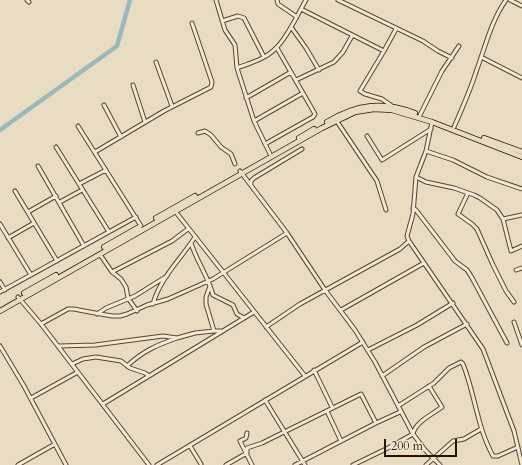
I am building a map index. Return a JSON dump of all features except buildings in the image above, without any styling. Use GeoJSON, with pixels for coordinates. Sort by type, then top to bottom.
{"type":"FeatureCollection","features":[{"type":"Feature","properties":{"kind":"main road"},"geometry":{"type":"LineString","coordinates":[[0,307],[19,299],[174,211],[270,154],[353,109],[370,106],[396,107],[522,152]]}},
{"type":"Feature","properties":{"kind":"main road"},"geometry":{"type":"LineString","coordinates":[[0,311],[141,226],[336,120],[355,112],[374,109],[400,112],[432,122],[522,157]]}},
{"type":"Feature","properties":{"kind":"street"},"geometry":{"type":"LineString","coordinates":[[216,0],[225,30],[235,45],[237,68],[254,121],[270,154]]}},
{"type":"Feature","properties":{"kind":"street"},"geometry":{"type":"LineString","coordinates":[[277,0],[278,4],[297,17]]}},
{"type":"Feature","properties":{"kind":"street"},"geometry":{"type":"LineString","coordinates":[[237,68],[264,57],[277,48],[306,0]]}},
{"type":"Feature","properties":{"kind":"street"},"geometry":{"type":"LineString","coordinates":[[338,0],[423,41],[452,58]]}},
{"type":"Feature","properties":{"kind":"street"},"geometry":{"type":"LineString","coordinates":[[454,127],[495,20],[506,0]]}},
{"type":"Feature","properties":{"kind":"street"},"geometry":{"type":"LineString","coordinates":[[510,0],[522,6]]}},
{"type":"Feature","properties":{"kind":"street"},"geometry":{"type":"LineString","coordinates":[[301,9],[384,51]]}},
{"type":"Feature","properties":{"kind":"street"},"geometry":{"type":"LineString","coordinates":[[222,21],[238,16],[244,18],[264,57]]}},
{"type":"Feature","properties":{"kind":"street"},"geometry":{"type":"LineString","coordinates":[[95,152],[172,106],[212,85],[192,23]]}},
{"type":"Feature","properties":{"kind":"street"},"geometry":{"type":"LineString","coordinates":[[291,27],[319,70]]}},
{"type":"Feature","properties":{"kind":"street"},"geometry":{"type":"LineString","coordinates":[[396,28],[360,91],[382,99],[396,107]]}},
{"type":"Feature","properties":{"kind":"street"},"geometry":{"type":"LineString","coordinates":[[296,80],[334,62],[343,52],[352,36]]}},
{"type":"Feature","properties":{"kind":"street"},"geometry":{"type":"LineString","coordinates":[[420,115],[442,71],[459,46]]}},
{"type":"Feature","properties":{"kind":"street"},"geometry":{"type":"LineString","coordinates":[[265,144],[314,116],[296,80],[277,48]]}},
{"type":"Feature","properties":{"kind":"street"},"geometry":{"type":"LineString","coordinates":[[481,57],[522,78]]}},
{"type":"Feature","properties":{"kind":"street"},"geometry":{"type":"LineString","coordinates":[[156,62],[172,106]]}},
{"type":"Feature","properties":{"kind":"street"},"geometry":{"type":"LineString","coordinates":[[246,98],[291,72]]}},
{"type":"Feature","properties":{"kind":"street"},"geometry":{"type":"LineString","coordinates":[[133,85],[145,122]]}},
{"type":"Feature","properties":{"kind":"street"},"geometry":{"type":"LineString","coordinates":[[254,121],[303,93]]}},
{"type":"Feature","properties":{"kind":"street"},"geometry":{"type":"LineString","coordinates":[[104,105],[121,137]]}},
{"type":"Feature","properties":{"kind":"street"},"geometry":{"type":"LineString","coordinates":[[336,120],[377,180],[386,210]]}},
{"type":"Feature","properties":{"kind":"street"},"geometry":{"type":"LineString","coordinates":[[432,122],[426,150],[416,177],[413,214],[408,233],[409,241],[483,349],[514,431],[522,465]]}},
{"type":"Feature","properties":{"kind":"street"},"geometry":{"type":"LineString","coordinates":[[78,126],[141,226]]}},
{"type":"Feature","properties":{"kind":"street"},"geometry":{"type":"LineString","coordinates":[[367,136],[382,160],[431,128]]}},
{"type":"Feature","properties":{"kind":"street"},"geometry":{"type":"LineString","coordinates":[[198,133],[204,131],[208,133],[221,147],[231,154],[235,164]]}},
{"type":"Feature","properties":{"kind":"street"},"geometry":{"type":"LineString","coordinates":[[56,147],[109,232]]}},
{"type":"Feature","properties":{"kind":"street"},"geometry":{"type":"LineString","coordinates":[[251,186],[251,181],[254,178],[302,149]]}},
{"type":"Feature","properties":{"kind":"street"},"geometry":{"type":"LineString","coordinates":[[426,150],[453,160],[487,177],[522,189]]}},
{"type":"Feature","properties":{"kind":"street"},"geometry":{"type":"LineString","coordinates":[[38,166],[84,246]]}},
{"type":"Feature","properties":{"kind":"street"},"geometry":{"type":"LineString","coordinates":[[79,184],[106,170]]}},
{"type":"Feature","properties":{"kind":"street"},"geometry":{"type":"LineString","coordinates":[[241,172],[287,234],[363,342],[413,434],[425,450],[440,465]]}},
{"type":"Feature","properties":{"kind":"street"},"geometry":{"type":"LineString","coordinates":[[416,177],[426,182],[446,185],[480,198],[497,210],[503,219],[511,251],[522,246]]}},
{"type":"Feature","properties":{"kind":"street"},"geometry":{"type":"LineString","coordinates":[[60,202],[82,190]]}},
{"type":"Feature","properties":{"kind":"street"},"geometry":{"type":"LineString","coordinates":[[14,191],[57,261]]}},
{"type":"Feature","properties":{"kind":"street"},"geometry":{"type":"LineString","coordinates":[[468,193],[458,214],[477,229],[506,291],[514,302]]}},
{"type":"Feature","properties":{"kind":"street"},"geometry":{"type":"LineString","coordinates":[[28,212],[56,196]]}},
{"type":"Feature","properties":{"kind":"street"},"geometry":{"type":"LineString","coordinates":[[413,208],[456,263],[467,270],[507,343]]}},
{"type":"Feature","properties":{"kind":"street"},"geometry":{"type":"LineString","coordinates":[[174,211],[305,376]]}},
{"type":"Feature","properties":{"kind":"street"},"geometry":{"type":"LineString","coordinates":[[503,219],[522,215]]}},
{"type":"Feature","properties":{"kind":"street"},"geometry":{"type":"LineString","coordinates":[[0,292],[136,217]]}},
{"type":"Feature","properties":{"kind":"street"},"geometry":{"type":"LineString","coordinates":[[8,238],[34,223]]}},
{"type":"Feature","properties":{"kind":"street"},"geometry":{"type":"LineString","coordinates":[[0,224],[1,229],[32,275]]}},
{"type":"Feature","properties":{"kind":"street"},"geometry":{"type":"LineString","coordinates":[[112,272],[172,241],[188,229]]}},
{"type":"Feature","properties":{"kind":"street"},"geometry":{"type":"LineString","coordinates":[[42,324],[68,309],[120,316],[137,311],[210,281],[287,234]]}},
{"type":"Feature","properties":{"kind":"street"},"geometry":{"type":"LineString","coordinates":[[153,304],[156,293],[195,237]]}},
{"type":"Feature","properties":{"kind":"street"},"geometry":{"type":"LineString","coordinates":[[266,327],[325,290],[400,249],[409,241]]}},
{"type":"Feature","properties":{"kind":"street"},"geometry":{"type":"LineString","coordinates":[[191,243],[194,254],[210,281],[213,295],[232,305],[237,314],[244,318]]}},
{"type":"Feature","properties":{"kind":"street"},"geometry":{"type":"LineString","coordinates":[[101,256],[112,272],[121,279],[126,287],[128,298],[137,311]]}},
{"type":"Feature","properties":{"kind":"street"},"geometry":{"type":"LineString","coordinates":[[341,310],[424,263]]}},
{"type":"Feature","properties":{"kind":"street"},"geometry":{"type":"LineString","coordinates":[[516,270],[522,268]]}},
{"type":"Feature","properties":{"kind":"street"},"geometry":{"type":"LineString","coordinates":[[97,314],[106,308],[135,296],[167,276]]}},
{"type":"Feature","properties":{"kind":"street"},"geometry":{"type":"LineString","coordinates":[[0,282],[5,290]]}},
{"type":"Feature","properties":{"kind":"street"},"geometry":{"type":"LineString","coordinates":[[211,285],[206,297],[206,304],[214,331]]}},
{"type":"Feature","properties":{"kind":"street"},"geometry":{"type":"LineString","coordinates":[[19,299],[42,324],[149,465]]}},
{"type":"Feature","properties":{"kind":"street"},"geometry":{"type":"LineString","coordinates":[[368,350],[417,325],[452,303]]}},
{"type":"Feature","properties":{"kind":"street"},"geometry":{"type":"LineString","coordinates":[[103,404],[254,312]]}},
{"type":"Feature","properties":{"kind":"street"},"geometry":{"type":"LineString","coordinates":[[514,322],[522,345]]}},
{"type":"Feature","properties":{"kind":"street"},"geometry":{"type":"LineString","coordinates":[[382,376],[424,347],[467,324]]}},
{"type":"Feature","properties":{"kind":"street"},"geometry":{"type":"LineString","coordinates":[[517,331],[522,329]]}},
{"type":"Feature","properties":{"kind":"street"},"geometry":{"type":"LineString","coordinates":[[127,366],[136,357],[152,347],[195,333],[221,331]]}},
{"type":"Feature","properties":{"kind":"street"},"geometry":{"type":"LineString","coordinates":[[59,346],[95,345],[163,336],[177,338]]}},
{"type":"Feature","properties":{"kind":"street"},"geometry":{"type":"LineString","coordinates":[[157,465],[363,342]]}},
{"type":"Feature","properties":{"kind":"street"},"geometry":{"type":"LineString","coordinates":[[0,346],[31,398],[66,465]]}},
{"type":"Feature","properties":{"kind":"street"},"geometry":{"type":"LineString","coordinates":[[72,364],[96,357],[121,361],[127,366],[149,376]]}},
{"type":"Feature","properties":{"kind":"street"},"geometry":{"type":"LineString","coordinates":[[398,406],[436,382],[449,368],[462,362],[470,382],[481,429],[487,447],[493,456],[498,456],[518,448]]}},
{"type":"Feature","properties":{"kind":"street"},"geometry":{"type":"LineString","coordinates":[[314,370],[332,408]]}},
{"type":"Feature","properties":{"kind":"street"},"geometry":{"type":"LineString","coordinates":[[31,398],[78,372]]}},
{"type":"Feature","properties":{"kind":"street"},"geometry":{"type":"LineString","coordinates":[[353,465],[413,434],[413,430],[442,407],[429,386]]}},
{"type":"Feature","properties":{"kind":"street"},"geometry":{"type":"LineString","coordinates":[[226,465],[247,453],[248,448],[262,443],[361,394],[376,423]]}},
{"type":"Feature","properties":{"kind":"street"},"geometry":{"type":"LineString","coordinates":[[265,400],[305,465]]}},
{"type":"Feature","properties":{"kind":"street"},"geometry":{"type":"LineString","coordinates":[[327,411],[341,441]]}},
{"type":"Feature","properties":{"kind":"street"},"geometry":{"type":"LineString","coordinates":[[295,465],[400,412]]}},
{"type":"Feature","properties":{"kind":"street"},"geometry":{"type":"LineString","coordinates":[[426,465],[453,441],[464,439],[481,429]]}},
{"type":"Feature","properties":{"kind":"street"},"geometry":{"type":"LineString","coordinates":[[247,433],[246,438],[240,441],[252,465]]}},
{"type":"Feature","properties":{"kind":"street"},"geometry":{"type":"LineString","coordinates":[[18,465],[55,444]]}},
{"type":"Feature","properties":{"kind":"street"},"geometry":{"type":"LineString","coordinates":[[190,446],[201,464]]}},
{"type":"Feature","properties":{"kind":"waterway"},"geometry":{"type":"LineString","coordinates":[[0,130],[117,46],[130,0]]}}]}
